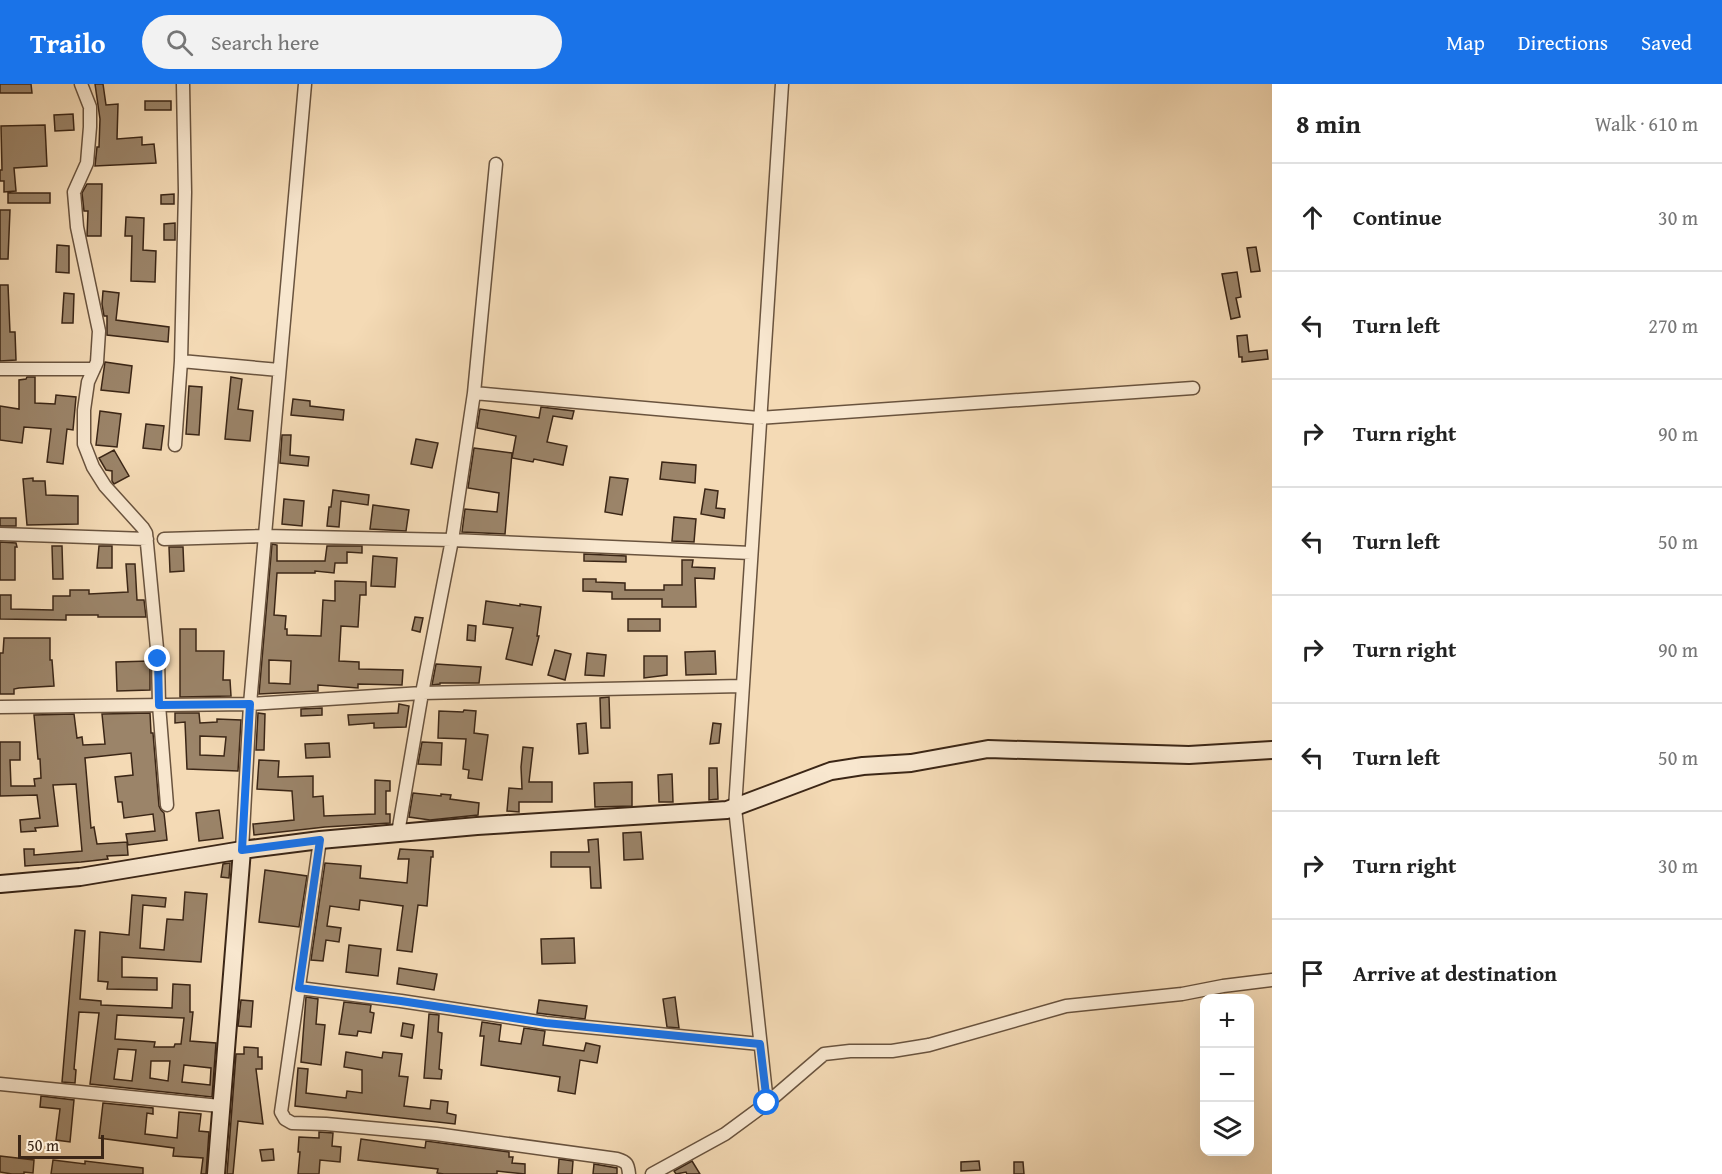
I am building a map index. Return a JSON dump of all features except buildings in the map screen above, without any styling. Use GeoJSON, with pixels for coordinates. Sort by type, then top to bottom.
{"type":"FeatureCollection","features":[{"type":"Feature","properties":{"kind":"street"},"geometry":{"type":"LineString","coordinates":[[81,84],[90,107],[90,127],[87,164],[74,192],[77,227],[99,331],[96,362],[88,382],[84,410],[84,444],[93,467],[105,486],[143,528],[147,538],[158,659],[159,705],[167,805]]}},
{"type":"Feature","properties":{"kind":"street"},"geometry":{"type":"LineString","coordinates":[[176,445],[181,361],[185,192],[183,84]]}},
{"type":"Feature","properties":{"kind":"street"},"geometry":{"type":"LineString","coordinates":[[216,1174],[242,850],[250,704],[304,84]]}},
{"type":"Feature","properties":{"kind":"street"},"geometry":{"type":"LineString","coordinates":[[767,1103],[735,807],[782,84]]}},
{"type":"Feature","properties":{"kind":"street"},"geometry":{"type":"LineString","coordinates":[[398,833],[452,540],[474,393],[496,164]]}},
{"type":"Feature","properties":{"kind":"street"},"geometry":{"type":"LineString","coordinates":[[181,361],[279,370]]}},
{"type":"Feature","properties":{"kind":"street"},"geometry":{"type":"LineString","coordinates":[[0,369],[94,369]]}},
{"type":"Feature","properties":{"kind":"street"},"geometry":{"type":"LineString","coordinates":[[474,393],[759,418],[1193,388]]}},
{"type":"Feature","properties":{"kind":"street"},"geometry":{"type":"LineString","coordinates":[[0,534],[147,538]]}},
{"type":"Feature","properties":{"kind":"street"},"geometry":{"type":"LineString","coordinates":[[164,538],[264,536],[452,540],[751,553]]}},
{"type":"Feature","properties":{"kind":"street"},"geometry":{"type":"LineString","coordinates":[[0,707],[250,704],[422,693],[742,686]]}},
{"type":"Feature","properties":{"kind":"street"},"geometry":{"type":"LineString","coordinates":[[0,884],[80,877],[242,850],[320,840],[477,826],[727,810],[831,771],[911,763],[988,749],[1189,756],[1272,750]]}},
{"type":"Feature","properties":{"kind":"street"},"geometry":{"type":"LineString","coordinates":[[320,840],[280,1112],[285,1119],[292,1123],[436,1134],[617,1159],[628,1164],[629,1174]]}},
{"type":"Feature","properties":{"kind":"street"},"geometry":{"type":"LineString","coordinates":[[652,1174],[725,1134],[767,1103],[824,1054],[892,1050],[929,1045],[1066,1006],[1182,994],[1272,980]]}},
{"type":"Feature","properties":{"kind":"street"},"geometry":{"type":"LineString","coordinates":[[299,988],[546,1023],[760,1044]]}},
{"type":"Feature","properties":{"kind":"street"},"geometry":{"type":"LineString","coordinates":[[0,1084],[220,1106]]}},
{"type":"Feature","properties":{"kind":"route"},"geometry":{"type":"LineString","coordinates":[[158,659],[159,705],[250,704],[242,850],[320,840],[299,988],[546,1023],[760,1044],[767,1103]]}}]}
